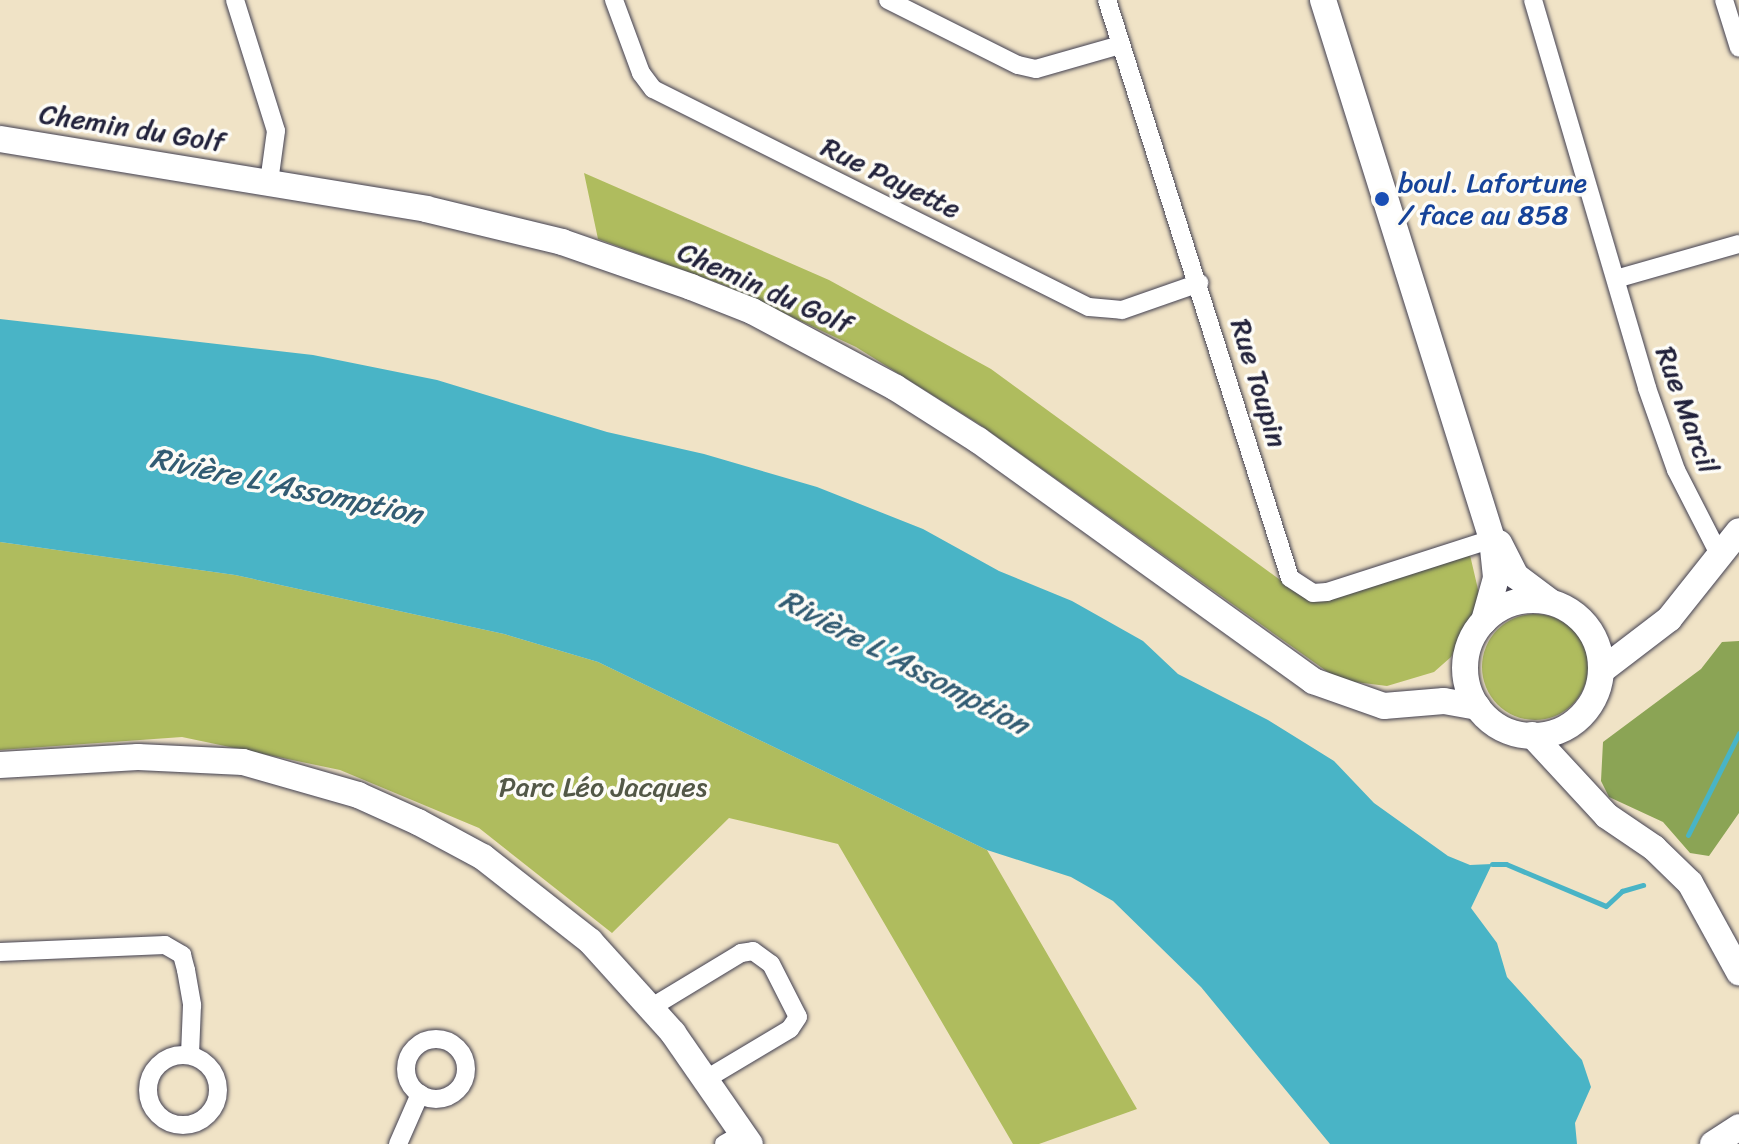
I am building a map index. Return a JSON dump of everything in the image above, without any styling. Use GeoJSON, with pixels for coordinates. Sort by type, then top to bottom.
{"type":"FeatureCollection","features":[{"type":"Feature","properties":{"kind":"street"},"geometry":{"type":"LineString","coordinates":[[235,0],[276,131],[269,182]]}},
{"type":"Feature","properties":{"kind":"street","name":"Rue Payette"},"geometry":{"type":"LineString","coordinates":[[614,0],[641,73],[653,89],[1089,307],[1122,310],[1199,283]]}},
{"type":"Feature","properties":{"kind":"street"},"geometry":{"type":"LineString","coordinates":[[888,0],[1036,69],[1120,45]]}},
{"type":"Feature","properties":{"kind":"street","name":"Rue Toupin"},"geometry":{"type":"LineString","coordinates":[[1107,0],[1290,578],[1313,593],[1327,592],[1492,539]]}},
{"type":"Feature","properties":{"kind":"street"},"geometry":{"type":"LineString","coordinates":[[1323,0],[1492,539],[1496,578],[1484,621],[1467,650],[1465,667],[1477,707],[1511,732],[1532,735],[1572,724],[1593,701],[1601,671],[1590,630]]}},
{"type":"Feature","properties":{"kind":"street","name":"Rue Marcil"},"geometry":{"type":"LineString","coordinates":[[1533,0],[1676,470],[1719,554]]}},
{"type":"Feature","properties":{"kind":"street"},"geometry":{"type":"LineString","coordinates":[[1724,0],[1739,48]]}},
{"type":"Feature","properties":{"kind":"street","name":"Chemin du Golf"},"geometry":{"type":"LineString","coordinates":[[0,139],[426,209],[562,242],[752,311],[823,346],[978,440],[1313,681],[1363,702],[1464,701],[1477,707]]}},
{"type":"Feature","properties":{"kind":"street"},"geometry":{"type":"LineString","coordinates":[[1616,279],[1739,244]]}},
{"type":"Feature","properties":{"kind":"street"},"geometry":{"type":"LineString","coordinates":[[1434,355],[1445,369],[1504,559],[1530,591],[1555,603],[1590,630],[1628,635],[1669,619]]}},
{"type":"Feature","properties":{"kind":"street"},"geometry":{"type":"LineString","coordinates":[[1601,671],[1669,619],[1739,531]]}},
{"type":"Feature","properties":{"kind":"street"},"geometry":{"type":"LineString","coordinates":[[1484,621],[1517,602],[1555,603]]}},
{"type":"Feature","properties":{"kind":"street"},"geometry":{"type":"LineString","coordinates":[[1414,703],[1465,667]]}},
{"type":"Feature","properties":{"kind":"street"},"geometry":{"type":"LineString","coordinates":[[1572,724],[1571,755],[1582,791]]}},
{"type":"Feature","properties":{"kind":"street"},"geometry":{"type":"LineString","coordinates":[[1532,735],[1582,791],[1690,883],[1739,972]]}},
{"type":"Feature","properties":{"kind":"street"},"geometry":{"type":"LineString","coordinates":[[0,765],[191,757],[243,762],[358,795],[483,857],[590,941],[652,1007],[706,1079],[740,1140]]}},
{"type":"Feature","properties":{"kind":"street"},"geometry":{"type":"LineString","coordinates":[[0,952],[165,945],[182,955],[186,970],[192,1005],[190,1055]]}},
{"type":"Feature","properties":{"kind":"street"},"geometry":{"type":"LineString","coordinates":[[652,1007],[741,953],[753,951],[771,964],[798,1017],[790,1029],[706,1079]]}},
{"type":"Feature","properties":{"kind":"street"},"geometry":{"type":"LineString","coordinates":[[398,1144],[420,1094]]}},
{"type":"Feature","properties":{"kind":"street"},"geometry":{"type":"LineString","coordinates":[[1713,1144],[1739,1127]]}},
{"type":"Feature","properties":{"kind":"green space"},"geometry":{"type":"Polygon","coordinates":[[[584,173],[829,280],[991,369],[1298,593],[1470,555],[1480,598],[1451,657],[1434,672],[1387,686],[1339,680],[979,424],[856,347],[724,285],[598,239],[584,173]]]}},
{"type":"Feature","properties":{"kind":"green space","name":"Parc Léo Jacques"},"geometry":{"type":"Polygon","coordinates":[[[0,542],[235,575],[504,634],[598,662],[987,850],[1137,1109],[1039,1144],[1013,1144],[838,844],[729,818],[612,933],[479,828],[340,770],[182,737],[0,750],[0,542]]]}},
{"type":"Feature","properties":{"kind":"green space"},"geometry":{"type":"Polygon","coordinates":[[[1535,614],[1555,618],[1572,630],[1584,647],[1588,667],[1584,687],[1572,704],[1555,716],[1535,720],[1515,716],[1498,704],[1486,687],[1482,667],[1486,647],[1498,630],[1515,618],[1535,614]]]}},
{"type":"Feature","properties":{"kind":"green space"},"geometry":{"type":"Polygon","coordinates":[[[1739,641],[1739,813],[1709,856],[1690,853],[1663,822],[1609,797],[1601,781],[1603,742],[1701,669],[1722,642],[1739,641]]]}},
{"type":"Feature","properties":{"kind":"water","name":"Rivière L'Assomption"},"geometry":{"type":"Polygon","coordinates":[[[0,319],[313,355],[437,380],[607,432],[704,454],[817,487],[923,529],[999,571],[1072,601],[1143,641],[1178,674],[1268,720],[1334,761],[1374,803],[1448,856],[1470,865],[1492,864],[1471,908],[1497,943],[1507,977],[1582,1060],[1591,1087],[1575,1123],[1577,1144],[1330,1144],[1201,987],[1113,901],[1071,877],[987,850],[598,662],[504,634],[235,575],[0,542],[0,319]]]}},
{"type":"Feature","properties":{"kind":"waterway"},"geometry":{"type":"LineString","coordinates":[[1688,835],[1739,733]]}},
{"type":"Feature","properties":{"kind":"waterway"},"geometry":{"type":"LineString","coordinates":[[1492,864],[1506,864],[1606,906],[1622,891],[1643,885]]}},
{"type":"Feature","properties":{"kind":"place","name":"boul. Lafortune / face au 858"},"geometry":{"type":"Point","coordinates":[1382,199]}}]}
